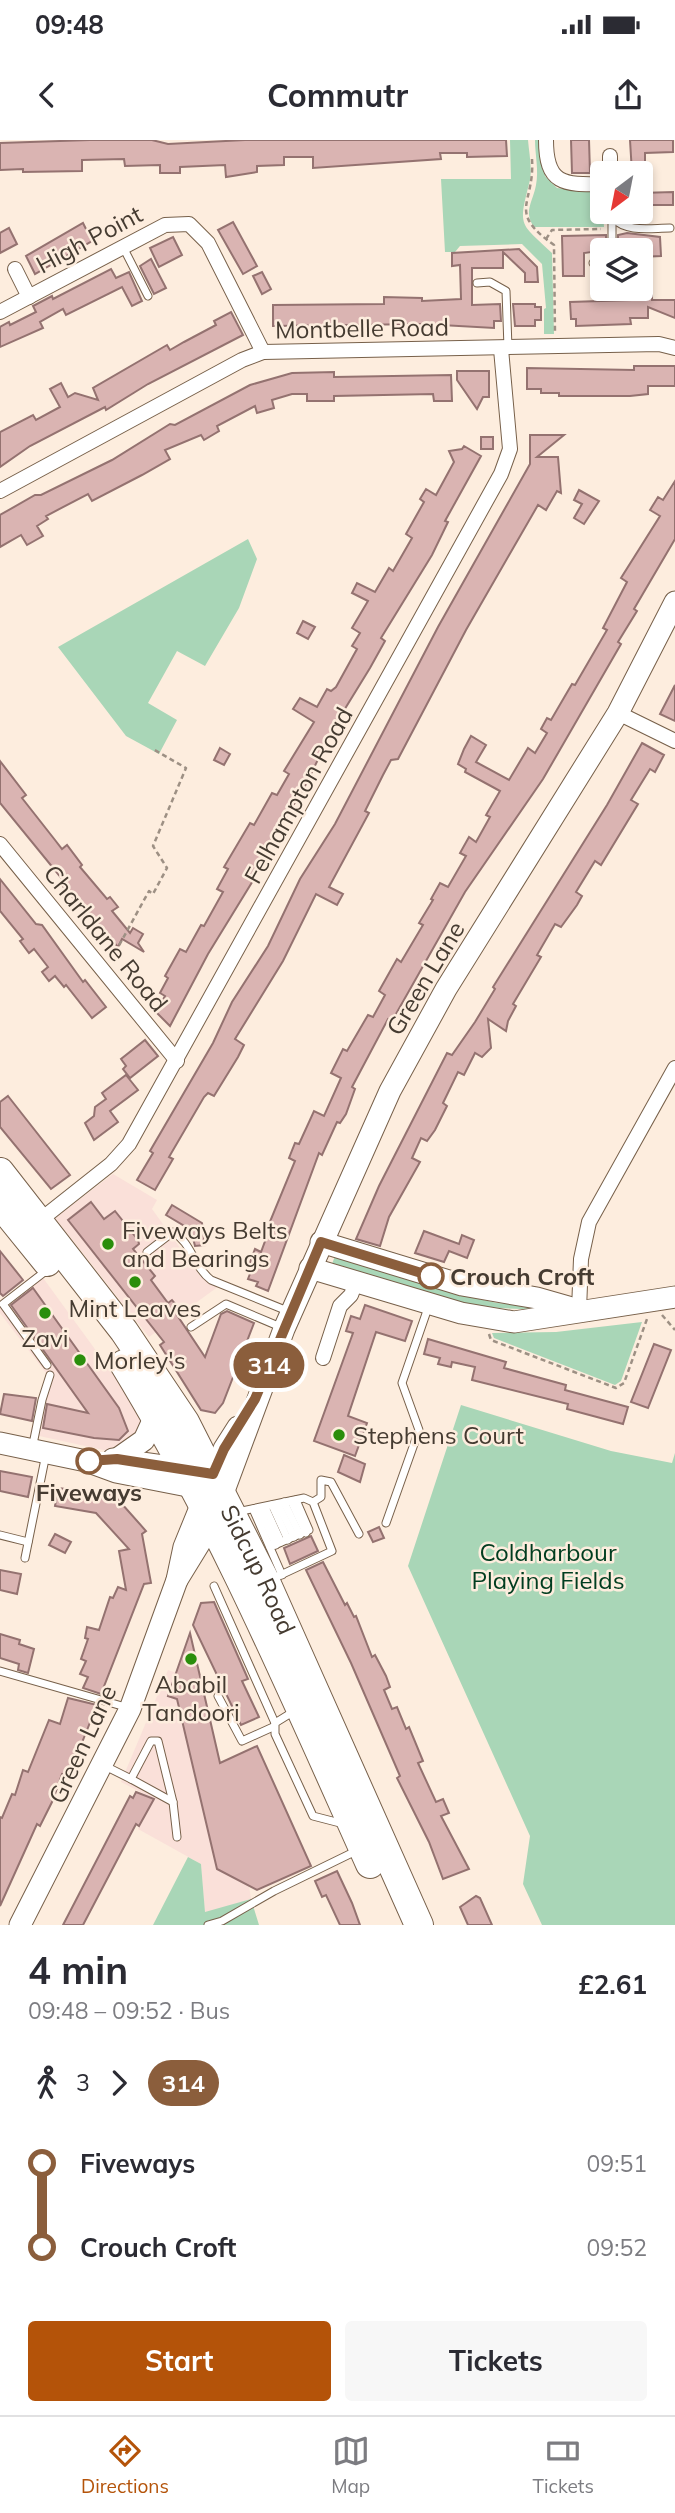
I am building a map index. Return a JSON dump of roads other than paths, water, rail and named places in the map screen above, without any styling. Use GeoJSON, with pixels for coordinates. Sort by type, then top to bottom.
{"type":"FeatureCollection","features":[{"type":"Feature","properties":{"kind":"highway","name":"Sidcup Road"},"geometry":{"type":"LineString","coordinates":[[0,1172],[48,1215],[185,1422],[241,1499],[419,1925]]}},
{"type":"Feature","properties":{"kind":"highway","name":"Sidcup Road"},"geometry":{"type":"LineString","coordinates":[[0,1204],[110,1341],[155,1416],[241,1499]]}},
{"type":"Feature","properties":{"kind":"highway","name":"Sidcup Road"},"geometry":{"type":"LineString","coordinates":[[241,1499],[235,1566],[398,1925]]}},
{"type":"Feature","properties":{"kind":"main road","name":"Green Lane"},"geometry":{"type":"LineString","coordinates":[[20,1925],[130,1709],[177,1580],[241,1499],[224,1449],[255,1399],[321,1242],[390,1091],[440,1000],[618,713],[675,602]]}},
{"type":"Feature","properties":{"kind":"main road"},"geometry":{"type":"LineString","coordinates":[[321,1242],[462,1285],[537,1298],[579,1310]]}},
{"type":"Feature","properties":{"kind":"main road"},"geometry":{"type":"LineString","coordinates":[[310,1268],[429,1305],[483,1318],[514,1322],[535,1321],[579,1310],[665,1298]]}},
{"type":"Feature","properties":{"kind":"main road"},"geometry":{"type":"LineString","coordinates":[[117,1459],[144,1440],[155,1416]]}},
{"type":"Feature","properties":{"kind":"main road"},"geometry":{"type":"LineString","coordinates":[[0,1443],[241,1499]]}},
{"type":"Feature","properties":{"kind":"main road"},"geometry":{"type":"LineString","coordinates":[[86,1461],[117,1459],[241,1499]]}},
{"type":"Feature","properties":{"kind":"street"},"geometry":{"type":"LineString","coordinates":[[546,140],[546,162],[560,181],[590,184]]}},
{"type":"Feature","properties":{"kind":"street"},"geometry":{"type":"LineString","coordinates":[[610,156],[610,161]]}},
{"type":"Feature","properties":{"kind":"street","name":"High Point"},"geometry":{"type":"LineString","coordinates":[[0,312],[165,225],[189,224],[208,243],[263,352]]}},
{"type":"Feature","properties":{"kind":"street","name":"High Point"},"geometry":{"type":"LineString","coordinates":[[15,269],[29,297]]}},
{"type":"Feature","properties":{"kind":"street","name":"Montbelle Road"},"geometry":{"type":"LineString","coordinates":[[0,491],[242,360],[263,352],[659,344],[675,348]]}},
{"type":"Feature","properties":{"kind":"street","name":"Felhampton Road"},"geometry":{"type":"LineString","coordinates":[[48,1215],[111,1164],[129,1144],[501,474],[510,449],[505,349]]}},
{"type":"Feature","properties":{"kind":"street"},"geometry":{"type":"LineString","coordinates":[[618,713],[675,741]]}},
{"type":"Feature","properties":{"kind":"street","name":"Charldane Road"},"geometry":{"type":"LineString","coordinates":[[0,844],[177,1061]]}},
{"type":"Feature","properties":{"kind":"street"},"geometry":{"type":"LineString","coordinates":[[579,1310],[581,1259],[589,1222],[675,1068]]}},
{"type":"Feature","properties":{"kind":"street"},"geometry":{"type":"LineString","coordinates":[[323,1357],[340,1306],[351,1295],[356,1282]]}},
{"type":"Feature","properties":{"kind":"lane"},"geometry":{"type":"LineString","coordinates":[[623,224],[629,229],[670,228]]}},
{"type":"Feature","properties":{"kind":"lane"},"geometry":{"type":"LineString","coordinates":[[124,247],[148,296]]}},
{"type":"Feature","properties":{"kind":"lane"},"geometry":{"type":"LineString","coordinates":[[477,283],[490,282],[506,291],[505,349]]}},
{"type":"Feature","properties":{"kind":"lane"},"geometry":{"type":"LineString","coordinates":[[147,1251],[173,1232],[186,1239],[201,1272],[211,1280],[287,1320]]}},
{"type":"Feature","properties":{"kind":"lane"},"geometry":{"type":"LineString","coordinates":[[47,1365],[2,1304],[50,1267]]}},
{"type":"Feature","properties":{"kind":"lane"},"geometry":{"type":"LineString","coordinates":[[191,1327],[226,1304],[287,1320]]}},
{"type":"Feature","properties":{"kind":"lane"},"geometry":{"type":"LineString","coordinates":[[386,1523],[419,1430],[402,1382],[429,1305]]}},
{"type":"Feature","properties":{"kind":"lane"},"geometry":{"type":"LineString","coordinates":[[25,1558],[39,1451],[41,1400],[50,1375]]}},
{"type":"Feature","properties":{"kind":"lane"},"geometry":{"type":"LineString","coordinates":[[313,1502],[321,1497],[321,1480],[331,1482],[359,1534]]}},
{"type":"Feature","properties":{"kind":"lane"},"geometry":{"type":"LineString","coordinates":[[241,1499],[304,1498],[313,1502],[332,1551],[274,1578]]}},
{"type":"Feature","properties":{"kind":"lane"},"geometry":{"type":"LineString","coordinates":[[241,1499],[288,1540]]}},
{"type":"Feature","properties":{"kind":"lane"},"geometry":{"type":"LineString","coordinates":[[241,1499],[288,1540]]}},
{"type":"Feature","properties":{"kind":"lane"},"geometry":{"type":"LineString","coordinates":[[241,1499],[288,1540]]}},
{"type":"Feature","properties":{"kind":"lane"},"geometry":{"type":"LineString","coordinates":[[241,1499],[288,1540]]}},
{"type":"Feature","properties":{"kind":"lane"},"geometry":{"type":"LineString","coordinates":[[0,1535],[28,1542]]}},
{"type":"Feature","properties":{"kind":"lane"},"geometry":{"type":"LineString","coordinates":[[274,1578],[288,1540]]}},
{"type":"Feature","properties":{"kind":"lane"},"geometry":{"type":"LineString","coordinates":[[214,1586],[313,1816],[340,1823],[347,1816]]}},
{"type":"Feature","properties":{"kind":"lane"},"geometry":{"type":"LineString","coordinates":[[0,1671],[130,1709]]}},
{"type":"Feature","properties":{"kind":"lane"},"geometry":{"type":"LineString","coordinates":[[218,1696],[242,1741],[299,1709]]}},
{"type":"Feature","properties":{"kind":"lane"},"geometry":{"type":"LineString","coordinates":[[131,1779],[151,1741],[158,1741],[173,1801],[177,1837]]}},
{"type":"Feature","properties":{"kind":"lane"},"geometry":{"type":"LineString","coordinates":[[102,1765],[173,1801]]}},
{"type":"Feature","properties":{"kind":"lane"},"geometry":{"type":"LineString","coordinates":[[208,1925],[222,1921],[274,1891],[363,1848]]}},
{"type":"Feature","properties":{"kind":"place","name":"Fiveways Belts and Bearings"},"geometry":{"type":"Point","coordinates":[108,1244]}},
{"type":"Feature","properties":{"kind":"place","name":"Crouch Croft"},"geometry":{"type":"Point","coordinates":[431,1276]}},
{"type":"Feature","properties":{"kind":"place","name":"Mint Leaves"},"geometry":{"type":"Point","coordinates":[135,1282]}},
{"type":"Feature","properties":{"kind":"place","name":"Zavi"},"geometry":{"type":"Point","coordinates":[45,1313]}},
{"type":"Feature","properties":{"kind":"place","name":"Morley's"},"geometry":{"type":"Point","coordinates":[80,1360]}},
{"type":"Feature","properties":{"kind":"place","name":"Stephens Court"},"geometry":{"type":"Point","coordinates":[339,1435]}},
{"type":"Feature","properties":{"kind":"place","name":"Fiveways"},"geometry":{"type":"Point","coordinates":[89,1461]}},
{"type":"Feature","properties":{"kind":"place","name":"Ababil Tandoori"},"geometry":{"type":"Point","coordinates":[191,1659]}},
{"type":"Feature","properties":{"kind":"park label","name":"Coldharbour Playing Fields"},"geometry":{"type":"Point","coordinates":[548,1566]}}]}
